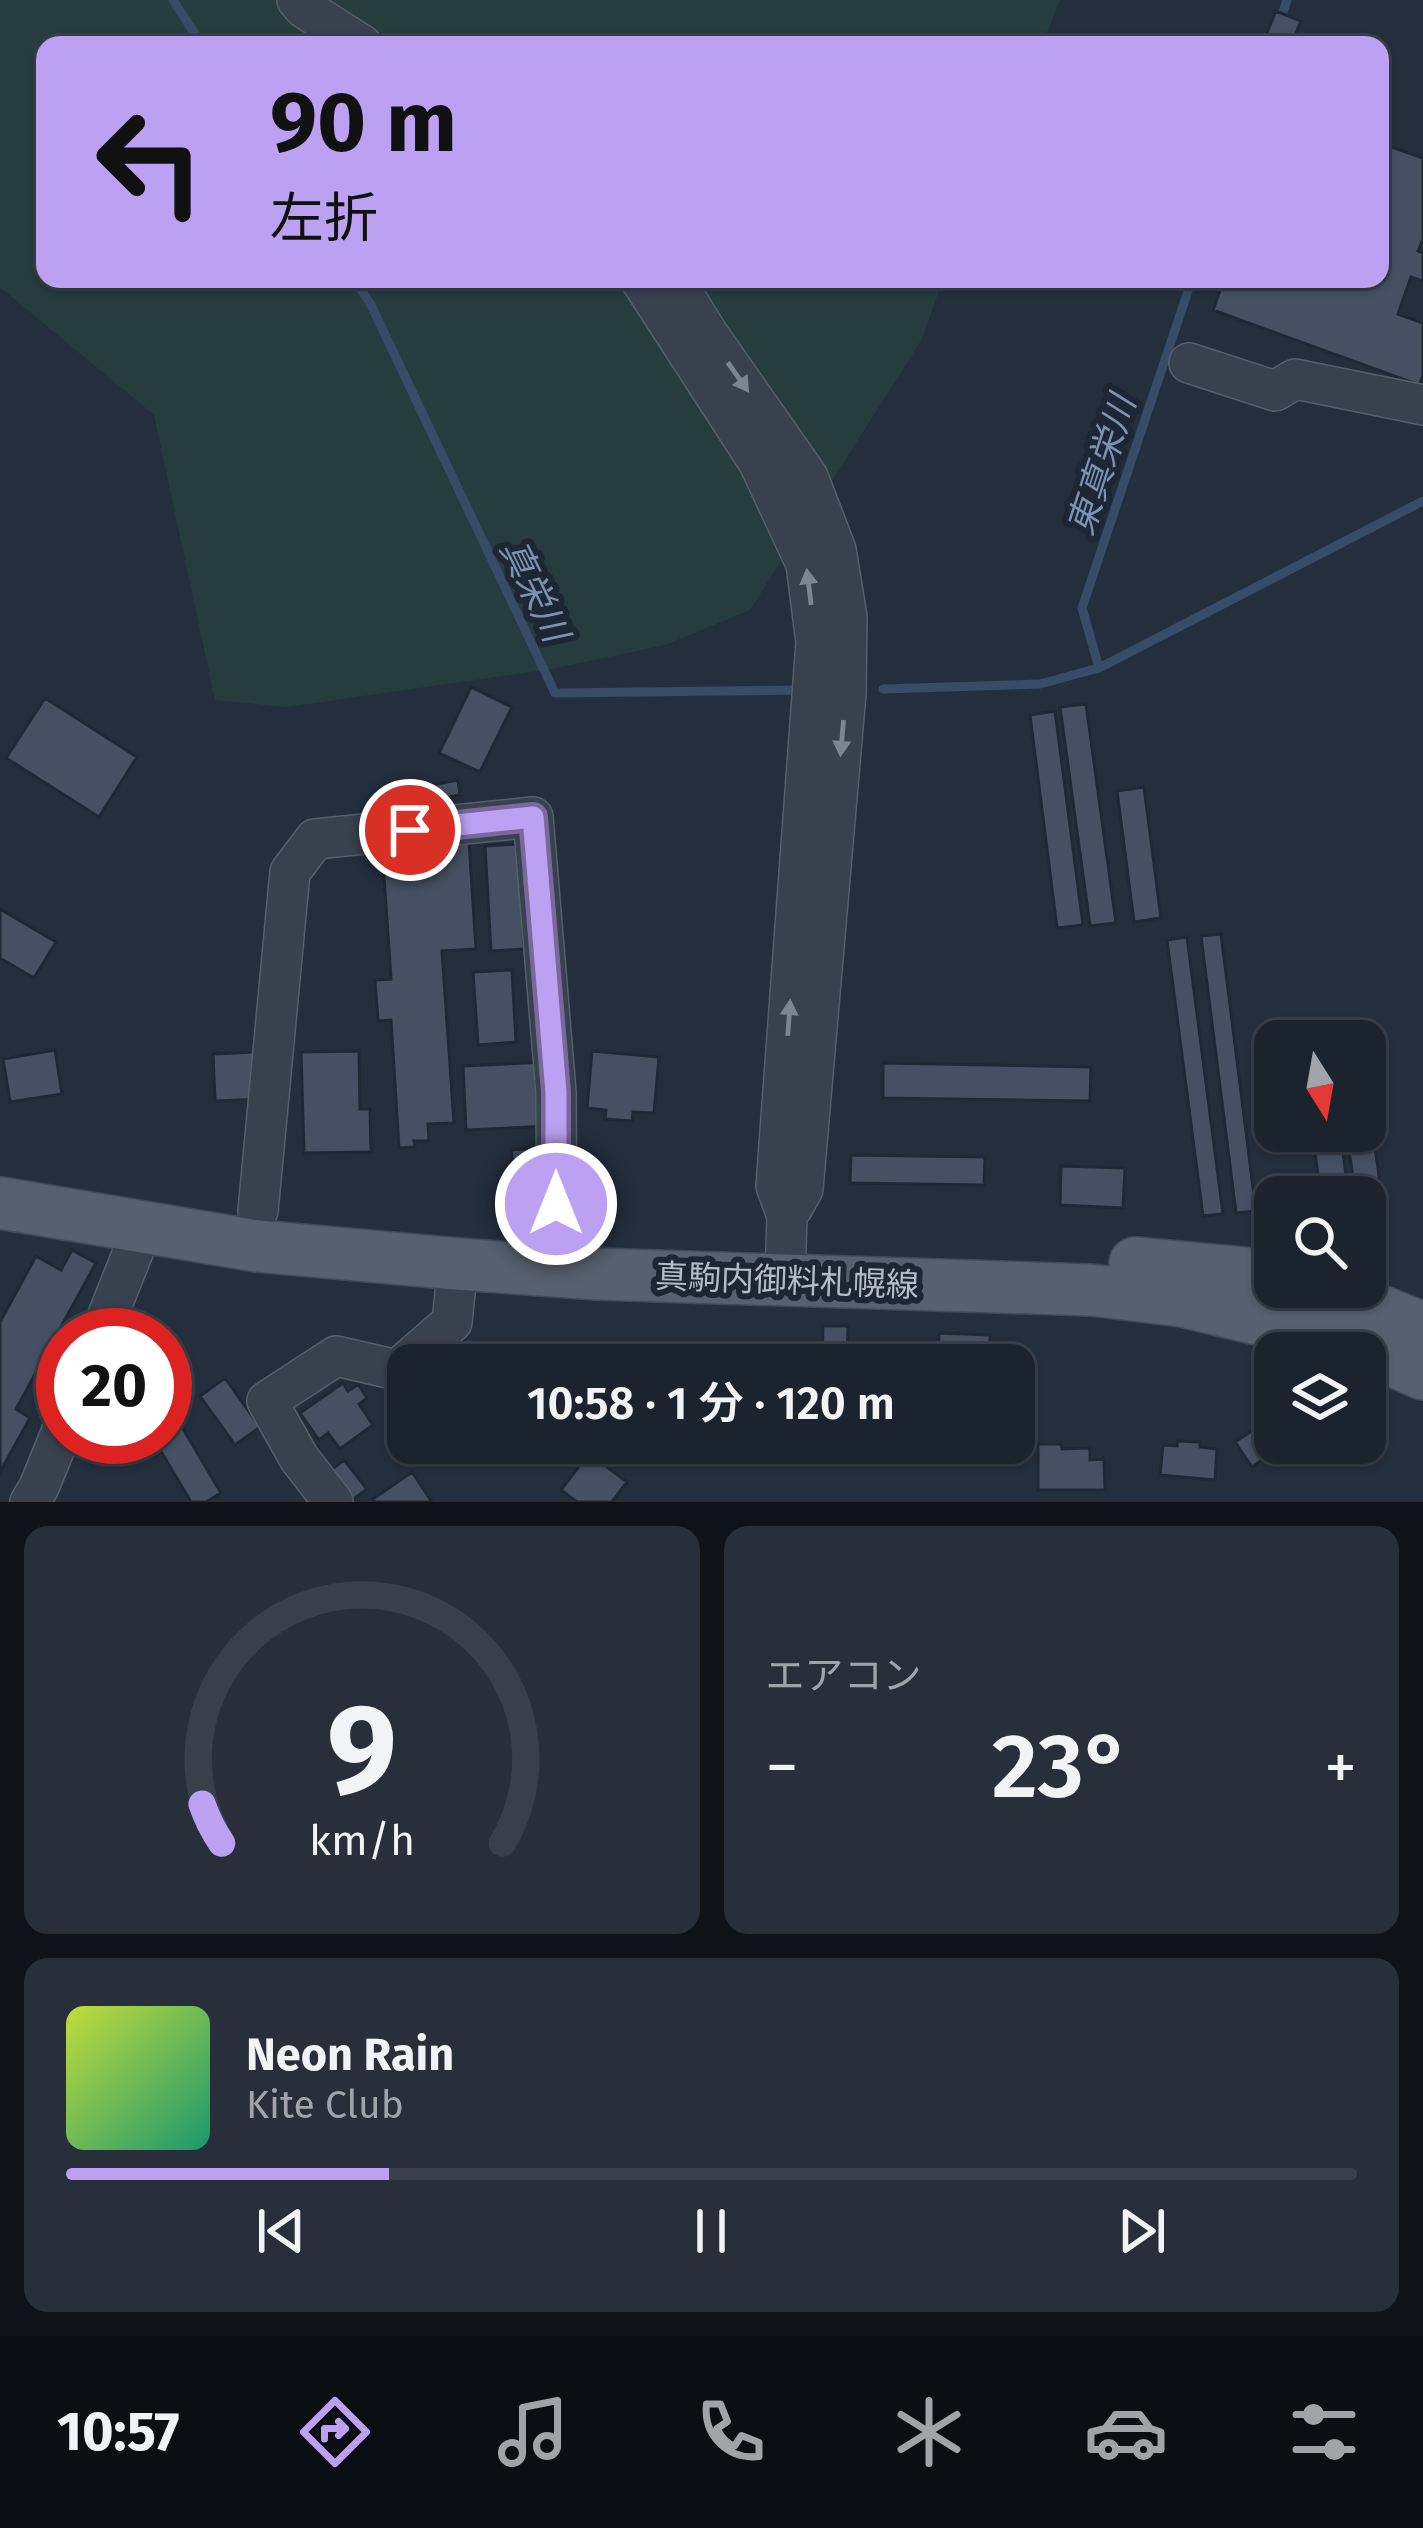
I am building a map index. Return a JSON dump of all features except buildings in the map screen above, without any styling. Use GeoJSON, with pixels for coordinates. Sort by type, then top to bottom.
{"type":"FeatureCollection","features":[{"type":"Feature","properties":{"kind":"main road","name":"真駒内御料札幌線"},"geometry":{"type":"LineString","coordinates":[[0,1170],[258,1211],[493,1237],[1072,1257],[1254,1275]]}},
{"type":"Feature","properties":{"kind":"main road","name":"真駒内御料札幌線"},"geometry":{"type":"LineString","coordinates":[[0,1203],[257,1246],[597,1274],[786,1248],[1182,1301],[1286,1326],[1423,1374]]}},
{"type":"Feature","properties":{"kind":"main road"},"geometry":{"type":"LineString","coordinates":[[1373,1308],[1423,1328]]}},
{"type":"Feature","properties":{"kind":"street"},"geometry":{"type":"LineString","coordinates":[[297,0],[348,36]]}},
{"type":"Feature","properties":{"kind":"street"},"geometry":{"type":"LineString","coordinates":[[646,288],[759,463],[806,564],[816,641],[776,1186],[786,1248]]}},
{"type":"Feature","properties":{"kind":"street"},"geometry":{"type":"LineString","coordinates":[[680,288],[808,477],[836,550],[847,617],[846,693],[803,1189],[786,1248]]}},
{"type":"Feature","properties":{"kind":"street"},"geometry":{"type":"LineString","coordinates":[[1189,363],[1275,391],[1295,379],[1423,405]]}},
{"type":"Feature","properties":{"kind":"street"},"geometry":{"type":"LineString","coordinates":[[258,1211],[290,872],[315,839],[533,817],[556,1092],[557,1241]]}},
{"type":"Feature","properties":{"kind":"street"},"geometry":{"type":"LineString","coordinates":[[111,1308],[143,1227]]}},
{"type":"Feature","properties":{"kind":"street"},"geometry":{"type":"LineString","coordinates":[[333,1502],[299,1458],[267,1401],[336,1356],[398,1370],[452,1322],[458,1264]]}},
{"type":"Feature","properties":{"kind":"street"},"geometry":{"type":"LineString","coordinates":[[30,1502],[48,1464]]}},
{"type":"Feature","properties":{"kind":"green space"},"geometry":{"type":"Polygon","coordinates":[[[0,0],[1060,0],[1046,36],[36,36],[36,288],[940,288],[922,339],[750,610],[665,645],[552,669],[287,707],[215,700],[154,415],[0,287],[0,0]]]}},
{"type":"Feature","properties":{"kind":"waterway","name":"真栄川"},"geometry":{"type":"LineString","coordinates":[[173,0],[196,36]]}},
{"type":"Feature","properties":{"kind":"waterway","name":"東真栄川"},"geometry":{"type":"LineString","coordinates":[[1275,36],[1287,0]]}},
{"type":"Feature","properties":{"kind":"waterway","name":"真栄川"},"geometry":{"type":"LineString","coordinates":[[360,288],[555,693],[803,690]]}},
{"type":"Feature","properties":{"kind":"waterway","name":"東真栄川"},"geometry":{"type":"LineString","coordinates":[[1099,668],[1082,608],[1189,288]]}},
{"type":"Feature","properties":{"kind":"waterway","name":"真栄川"},"geometry":{"type":"LineString","coordinates":[[883,689],[1040,684],[1099,668],[1423,501]]}},
{"type":"Feature","properties":{"kind":"route"},"geometry":{"type":"LineString","coordinates":[[410,830],[533,817],[556,1092],[556,1204]]}}]}
